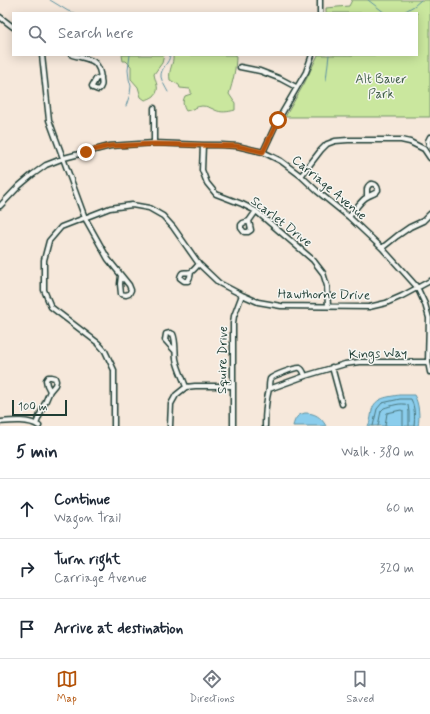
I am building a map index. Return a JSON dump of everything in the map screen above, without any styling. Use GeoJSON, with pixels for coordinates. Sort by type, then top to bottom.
{"type":"FeatureCollection","features":[{"type":"Feature","properties":{"kind":"street"},"geometry":{"type":"LineString","coordinates":[[320,0],[320,12]]}},
{"type":"Feature","properties":{"kind":"street"},"geometry":{"type":"LineString","coordinates":[[0,17],[12,26]]}},
{"type":"Feature","properties":{"kind":"street"},"geometry":{"type":"LineString","coordinates":[[42,56],[49,120],[64,158],[84,218],[108,259],[121,276]]}},
{"type":"Feature","properties":{"kind":"street"},"geometry":{"type":"LineString","coordinates":[[75,56],[94,62],[98,66],[101,77]]}},
{"type":"Feature","properties":{"kind":"street"},"geometry":{"type":"LineString","coordinates":[[263,152],[278,120],[306,72],[312,56]]}},
{"type":"Feature","properties":{"kind":"street"},"geometry":{"type":"LineString","coordinates":[[240,68],[260,71],[281,79],[296,87]]}},
{"type":"Feature","properties":{"kind":"street"},"geometry":{"type":"LineString","coordinates":[[154,108],[154,144]]}},
{"type":"Feature","properties":{"kind":"street"},"geometry":{"type":"LineString","coordinates":[[424,149],[430,145],[428,141],[430,137]]}},
{"type":"Feature","properties":{"kind":"street"},"geometry":{"type":"LineString","coordinates":[[302,176],[321,150],[327,144],[335,141],[401,140],[410,142],[424,149],[430,158]]}},
{"type":"Feature","properties":{"kind":"street","name":"Carriage Avenue"},"geometry":{"type":"LineString","coordinates":[[0,206],[19,186],[46,165],[64,158],[110,146],[154,144],[237,146],[263,152],[281,161],[302,176],[382,248],[417,287],[429,318],[428,362],[430,372]]}},
{"type":"Feature","properties":{"kind":"street","name":"Scarlet Drive"},"geometry":{"type":"LineString","coordinates":[[203,145],[202,170],[207,183],[216,194],[256,211],[313,260],[323,272],[327,286],[328,306]]}},
{"type":"Feature","properties":{"kind":"street"},"geometry":{"type":"LineString","coordinates":[[348,217],[367,196]]}},
{"type":"Feature","properties":{"kind":"street","name":"Hawthorne Drive"},"geometry":{"type":"LineString","coordinates":[[114,426],[114,370],[105,351],[98,343],[51,307],[44,290],[44,260],[49,241],[61,227],[110,208],[132,205],[149,208],[163,216],[173,227],[199,264],[219,283],[258,302],[282,306],[369,307],[386,303],[430,281]]}},
{"type":"Feature","properties":{"kind":"street"},"geometry":{"type":"LineString","coordinates":[[250,221],[256,211]]}},
{"type":"Feature","properties":{"kind":"street"},"geometry":{"type":"LineString","coordinates":[[382,248],[410,227],[423,221],[430,214]]}},
{"type":"Feature","properties":{"kind":"street"},"geometry":{"type":"LineString","coordinates":[[191,272],[199,264]]}},
{"type":"Feature","properties":{"kind":"street","name":"Squire Drive"},"geometry":{"type":"LineString","coordinates":[[233,426],[233,323],[242,295]]}},
{"type":"Feature","properties":{"kind":"street"},"geometry":{"type":"LineString","coordinates":[[175,351],[177,362],[186,387]]}},
{"type":"Feature","properties":{"kind":"street","name":"Kings Way"},"geometry":{"type":"LineString","coordinates":[[269,389],[332,367],[345,364],[359,362],[428,362]]}},
{"type":"Feature","properties":{"kind":"street"},"geometry":{"type":"LineString","coordinates":[[332,367],[342,404]]}},
{"type":"Feature","properties":{"kind":"street"},"geometry":{"type":"LineString","coordinates":[[265,426],[266,398],[270,381],[273,376],[300,368],[305,376]]}},
{"type":"Feature","properties":{"kind":"street"},"geometry":{"type":"LineString","coordinates":[[170,426],[171,404],[176,395],[186,387],[233,386]]}},
{"type":"Feature","properties":{"kind":"street"},"geometry":{"type":"LineString","coordinates":[[0,422],[21,421],[37,425],[50,391]]}},
{"type":"Feature","properties":{"kind":"green space","name":"Alt Bauer Park"},"geometry":{"type":"Polygon","coordinates":[[[352,0],[430,0],[430,117],[285,117],[304,84],[318,56],[418,56],[418,12],[326,12],[326,8],[349,6],[352,0]]]}},
{"type":"Feature","properties":{"kind":"green space"},"geometry":{"type":"Polygon","coordinates":[[[122,56],[164,56],[162,63],[154,74],[157,91],[154,96],[145,100],[141,97],[138,87],[131,79],[131,66],[126,61],[123,61],[122,56]]]}},
{"type":"Feature","properties":{"kind":"green space"},"geometry":{"type":"Polygon","coordinates":[[[173,56],[236,56],[234,75],[229,94],[235,103],[235,110],[222,112],[202,106],[186,111],[183,100],[185,96],[191,94],[191,91],[190,89],[180,88],[179,85],[170,80],[173,56]]]}},
{"type":"Feature","properties":{"kind":"water"},"geometry":{"type":"Polygon","coordinates":[[[399,395],[414,395],[419,410],[418,426],[368,426],[372,410],[376,402],[383,398],[399,395]]]}},
{"type":"Feature","properties":{"kind":"water"},"geometry":{"type":"Polygon","coordinates":[[[305,413],[317,416],[326,426],[293,426],[297,417],[305,413]]]}},
{"type":"Feature","properties":{"kind":"waterway"},"geometry":{"type":"LineString","coordinates":[[50,0],[72,12]]}},
{"type":"Feature","properties":{"kind":"waterway"},"geometry":{"type":"LineString","coordinates":[[368,0],[384,12]]}},
{"type":"Feature","properties":{"kind":"waterway"},"geometry":{"type":"LineString","coordinates":[[404,12],[421,0]]}},
{"type":"Feature","properties":{"kind":"waterway"},"geometry":{"type":"LineString","coordinates":[[126,106],[131,86],[128,70],[130,56]]}},
{"type":"Feature","properties":{"kind":"waterway"},"geometry":{"type":"LineString","coordinates":[[168,92],[162,81],[161,74],[170,56]]}},
{"type":"Feature","properties":{"kind":"waterway"},"geometry":{"type":"LineString","coordinates":[[326,80],[329,56]]}},
{"type":"Feature","properties":{"kind":"route"},"geometry":{"type":"LineString","coordinates":[[86,152],[110,146],[154,144],[237,146],[263,152],[278,120]]}}]}
